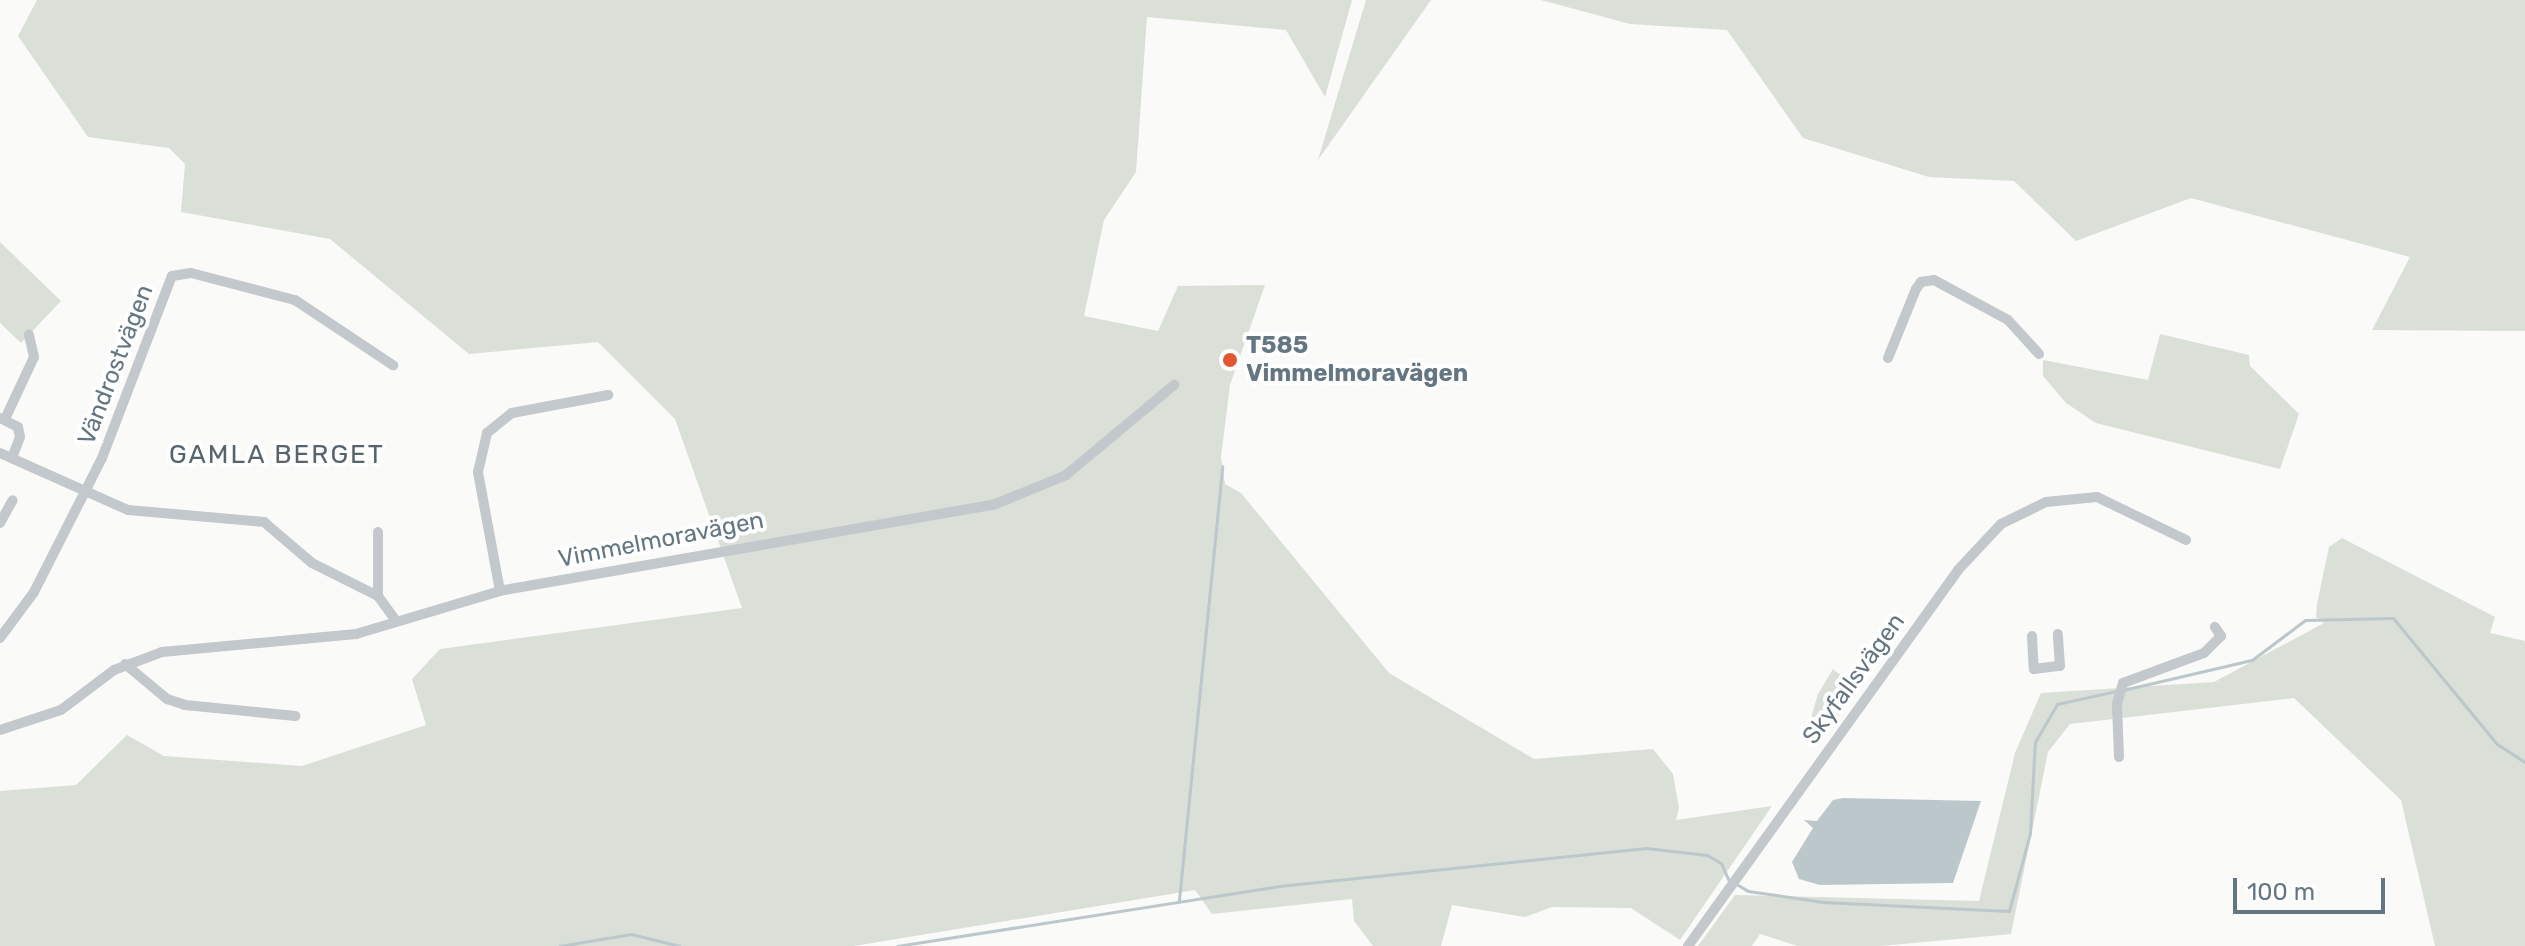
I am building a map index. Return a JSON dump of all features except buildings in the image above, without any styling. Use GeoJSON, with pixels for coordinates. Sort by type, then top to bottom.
{"type":"FeatureCollection","features":[{"type":"Feature","properties":{"kind":"street","name":"Vändrostvägen"},"geometry":{"type":"LineString","coordinates":[[0,638],[34,592],[85,491],[131,392],[175,274],[191,273],[295,300],[393,365]]}},
{"type":"Feature","properties":{"kind":"street"},"geometry":{"type":"LineString","coordinates":[[1888,358],[1916,289],[1934,280],[2008,320],[2039,354]]}},
{"type":"Feature","properties":{"kind":"street"},"geometry":{"type":"LineString","coordinates":[[12,458],[20,437],[18,427],[2,419],[34,357],[29,335]]}},
{"type":"Feature","properties":{"kind":"street","name":"Vimmelmoravägen"},"geometry":{"type":"LineString","coordinates":[[0,730],[61,710],[125,664],[186,648],[356,634],[500,591],[775,538],[993,505],[1066,475],[1174,385]]}},
{"type":"Feature","properties":{"kind":"street"},"geometry":{"type":"LineString","coordinates":[[500,591],[478,472],[487,433],[512,413],[608,395]]}},
{"type":"Feature","properties":{"kind":"street"},"geometry":{"type":"LineString","coordinates":[[0,453],[128,510],[264,522],[312,563],[378,596],[396,621]]}},
{"type":"Feature","properties":{"kind":"street","name":"Skyfallsvägen"},"geometry":{"type":"LineString","coordinates":[[1688,946],[1953,577],[2001,524],[2038,505],[2097,497],[2186,540]]}},
{"type":"Feature","properties":{"kind":"street"},"geometry":{"type":"LineString","coordinates":[[0,523],[13,500]]}},
{"type":"Feature","properties":{"kind":"street"},"geometry":{"type":"LineString","coordinates":[[378,532],[378,596]]}},
{"type":"Feature","properties":{"kind":"street"},"geometry":{"type":"LineString","coordinates":[[2119,757],[2117,704],[2123,683],[2204,653],[2221,636],[2215,627]]}},
{"type":"Feature","properties":{"kind":"street"},"geometry":{"type":"LineString","coordinates":[[2032,636],[2034,669],[2060,666],[2058,634]]}},
{"type":"Feature","properties":{"kind":"street"},"geometry":{"type":"LineString","coordinates":[[125,664],[167,699],[185,705],[295,716]]}},
{"type":"Feature","properties":{"kind":"shaded area"},"geometry":{"type":"Polygon","coordinates":[[[37,0],[1352,0],[1325,97],[1286,30],[1147,17],[1136,172],[1104,220],[1084,316],[1158,331],[1178,286],[1265,285],[1230,385],[1221,457],[1225,484],[1241,493],[1389,673],[1534,759],[1653,749],[1673,774],[1679,808],[1676,820],[1772,806],[1680,940],[1631,908],[1552,907],[1525,917],[1452,905],[1441,946],[1373,946],[1354,921],[1352,899],[1212,914],[1195,890],[854,946],[0,946],[0,791],[76,785],[127,735],[164,756],[302,766],[426,725],[412,679],[440,649],[742,608],[675,419],[598,342],[469,354],[330,239],[181,212],[185,164],[169,148],[88,137],[18,36],[37,0]]]}},
{"type":"Feature","properties":{"kind":"shaded area"},"geometry":{"type":"Polygon","coordinates":[[[1366,0],[1431,0],[1318,160],[1366,0]]]}},
{"type":"Feature","properties":{"kind":"shaded area"},"geometry":{"type":"Polygon","coordinates":[[[1541,0],[2525,0],[2525,331],[2372,330],[2410,257],[2191,198],[2076,241],[2014,181],[1929,177],[1803,138],[1727,30],[1630,24],[1541,0]]]}},
{"type":"Feature","properties":{"kind":"shaded area"},"geometry":{"type":"Polygon","coordinates":[[[0,242],[61,301],[21,343],[0,323],[0,242]]]}},
{"type":"Feature","properties":{"kind":"shaded area"},"geometry":{"type":"Polygon","coordinates":[[[2160,334],[2249,355],[2250,366],[2299,414],[2280,469],[2096,423],[2066,403],[2043,376],[2043,360],[2148,380],[2160,334]]]}},
{"type":"Feature","properties":{"kind":"shaded area"},"geometry":{"type":"Polygon","coordinates":[[[2342,538],[2495,617],[2490,633],[2525,641],[2525,946],[2435,946],[2401,800],[2294,698],[2070,724],[2048,752],[2011,934],[1881,946],[1798,946],[1760,934],[1752,946],[1698,946],[1735,895],[1979,901],[2015,753],[2041,693],[2214,682],[2324,623],[2316,617],[2329,547],[2342,538]]]}},
{"type":"Feature","properties":{"kind":"shaded area"},"geometry":{"type":"Polygon","coordinates":[[[1833,669],[1843,677],[1839,718],[1824,731],[1811,718],[1818,694],[1833,669]]]}},
{"type":"Feature","properties":{"kind":"shaded area"},"geometry":{"type":"Polygon","coordinates":[[[1833,800],[1981,801],[1953,883],[1820,885],[1799,879],[1792,862],[1813,828],[1804,820],[1817,821],[1833,800]]]}},
{"type":"Feature","properties":{"kind":"waterway"},"geometry":{"type":"LineString","coordinates":[[1179,900],[1222,466]]}},
{"type":"Feature","properties":{"kind":"waterway"},"geometry":{"type":"LineString","coordinates":[[2123,690],[2252,660],[2305,620],[2393,618],[2497,744],[2525,762]]}},
{"type":"Feature","properties":{"kind":"waterway"},"geometry":{"type":"LineString","coordinates":[[897,946],[1279,886],[1646,848],[1707,855],[1721,863],[1728,879],[1748,891],[1823,902],[2009,911],[2030,833],[2035,742],[2057,704],[2116,691]]}},
{"type":"Feature","properties":{"kind":"waterway"},"geometry":{"type":"LineString","coordinates":[[559,946],[631,934],[680,946]]}},
{"type":"Feature","properties":{"kind":"place","name":"T585 Vimmelmoravägen"},"geometry":{"type":"Point","coordinates":[1230,360]}},
{"type":"Feature","properties":{"kind":"district","name":"GAMLA BERGET"},"geometry":{"type":"Point","coordinates":[277,455]}}]}
